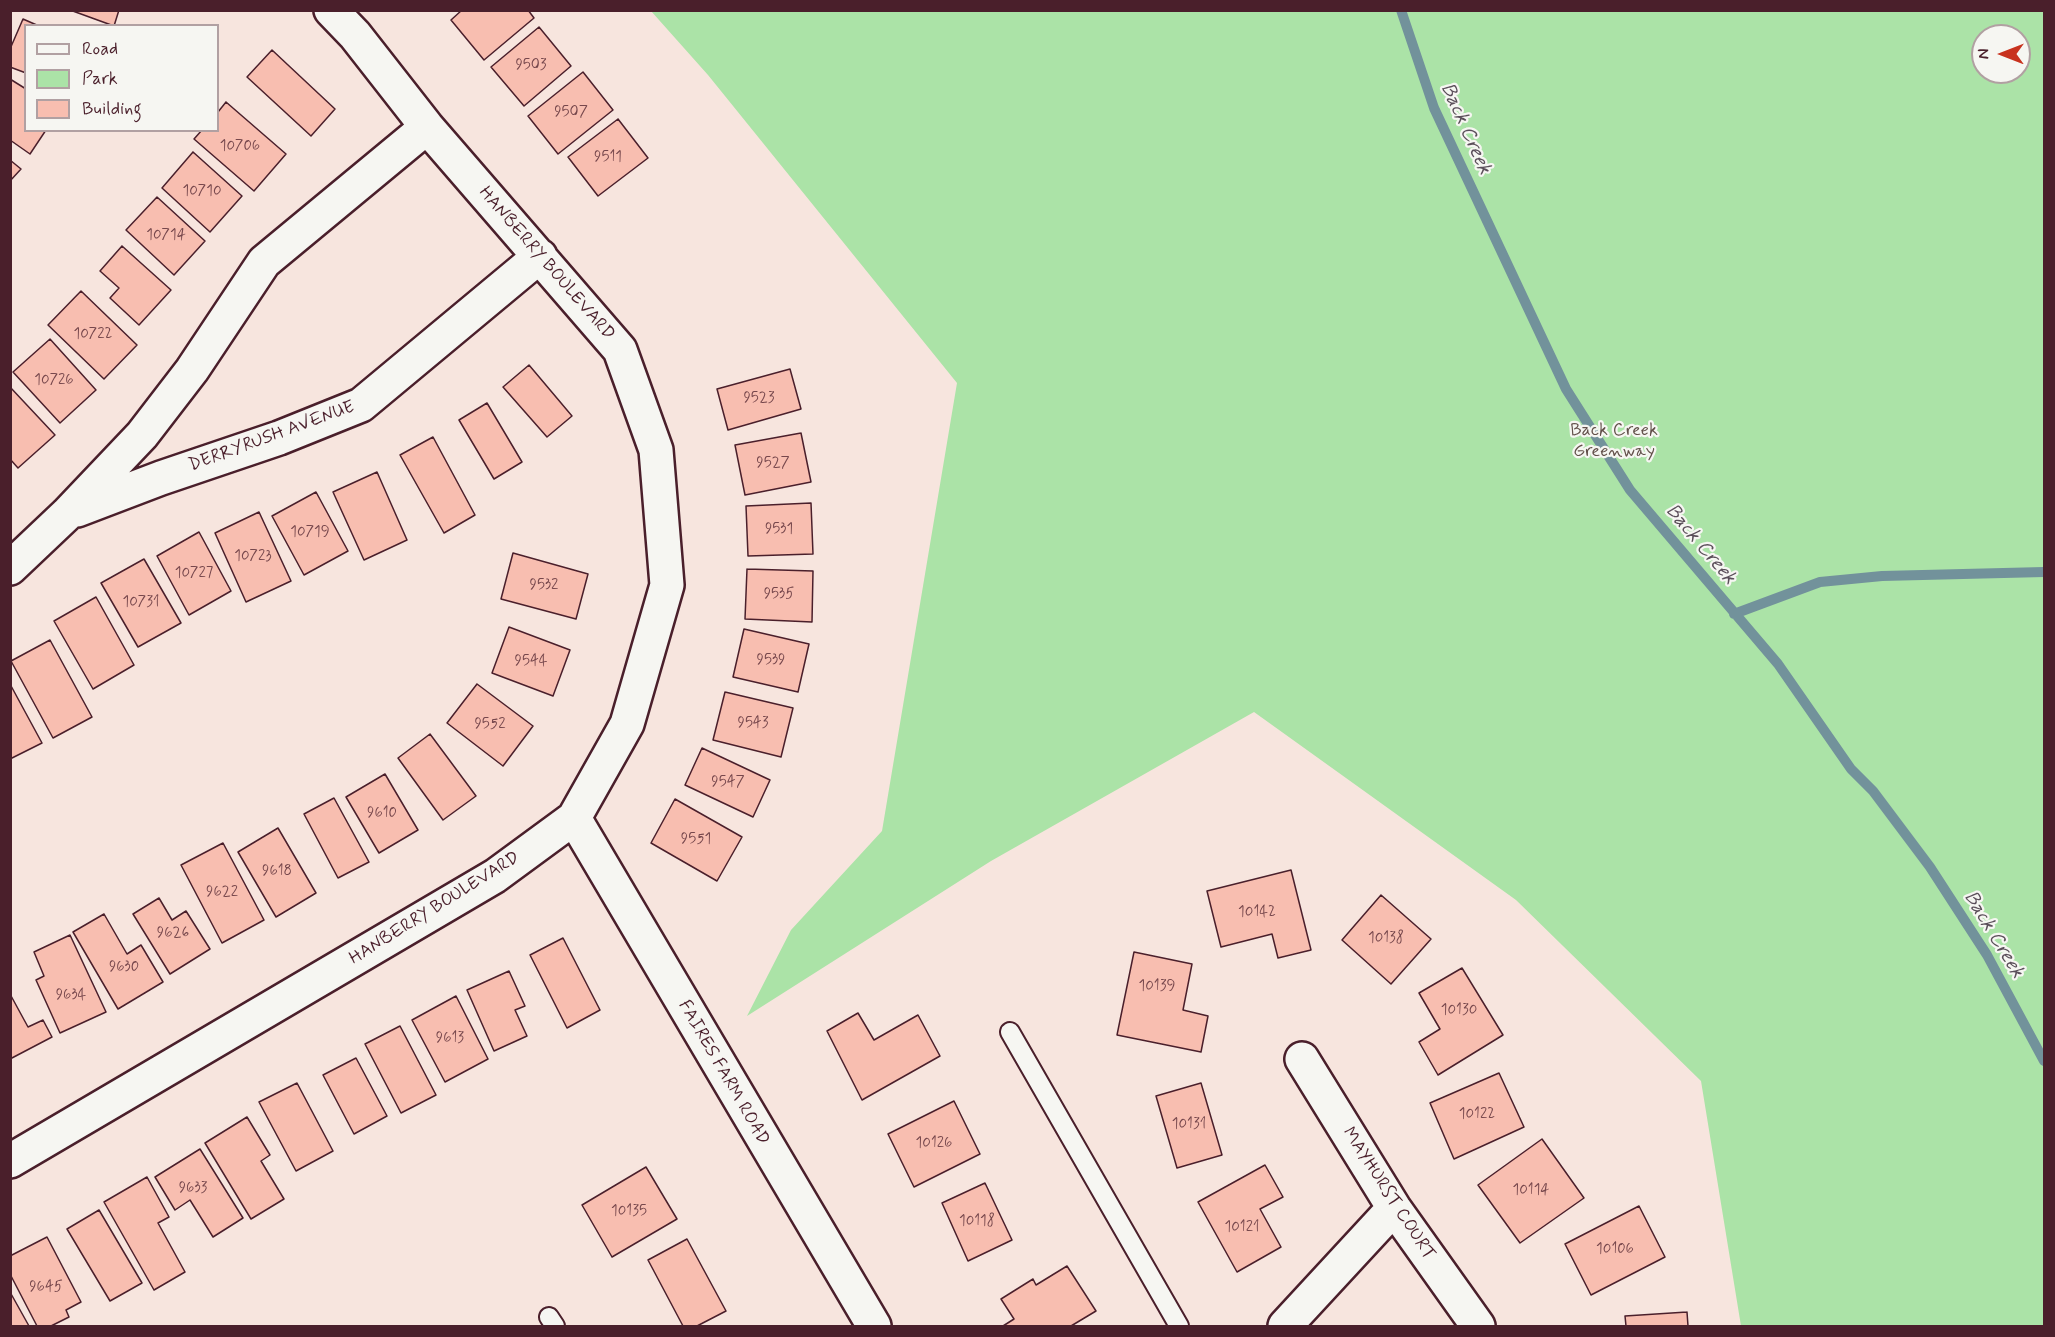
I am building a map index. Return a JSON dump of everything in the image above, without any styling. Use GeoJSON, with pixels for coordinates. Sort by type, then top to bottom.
{"type":"FeatureCollection","features":[{"type":"Feature","properties":{"kind":"street","name":"HANBERRY BOULEVARD"},"geometry":{"type":"LineString","coordinates":[[10,1161],[495,876],[574,819],[627,724],[667,585],[656,450],[620,350],[427,127],[355,35],[331,10]]}},
{"type":"Feature","properties":{"kind":"street","name":"DERRYRUSH AVENUE"},"geometry":{"type":"LineString","coordinates":[[10,568],[67,514],[142,435],[192,370],[264,262],[427,127]]}},
{"type":"Feature","properties":{"kind":"street","name":"DERRYRUSH AVENUE"},"geometry":{"type":"LineString","coordinates":[[67,514],[160,478],[279,438],[361,405],[540,256]]}},
{"type":"Feature","properties":{"kind":"street","name":"FAIRES FARM ROAD"},"geometry":{"type":"LineString","coordinates":[[574,819],[874,1326]]}},
{"type":"Feature","properties":{"kind":"street","name":"MAYHURST COURT"},"geometry":{"type":"LineString","coordinates":[[1302,1059],[1394,1208],[1478,1326]]}},
{"type":"Feature","properties":{"kind":"street"},"geometry":{"type":"LineString","coordinates":[[1285,1326],[1394,1208]]}},
{"type":"Feature","properties":{"kind":"lane"},"geometry":{"type":"LineString","coordinates":[[1010,1032],[1179,1326]]}},
{"type":"Feature","properties":{"kind":"green space","name":"Back Creek Greenway"},"geometry":{"type":"Polygon","coordinates":[[[651,11],[2044,11],[2044,1326],[1741,1326],[1701,1081],[1516,900],[1254,712],[991,861],[747,1016],[791,930],[882,831],[957,383],[708,75],[651,11]]]}},
{"type":"Feature","properties":{"kind":"building"},"geometry":{"type":"Polygon","coordinates":[[[70,10],[119,10],[115,24],[108,24],[70,10]]]}},
{"type":"Feature","properties":{"kind":"building"},"geometry":{"type":"Polygon","coordinates":[[[462,10],[528,10],[534,18],[484,60],[451,20],[462,10]]]}},
{"type":"Feature","properties":{"kind":"building"},"geometry":{"type":"Polygon","coordinates":[[[23,19],[34,24],[24,24],[24,72],[10,67],[10,49],[23,19]]]}},
{"type":"Feature","properties":{"kind":"building"},"geometry":{"type":"Polygon","coordinates":[[[539,27],[571,66],[524,106],[491,67],[539,27]]]}},
{"type":"Feature","properties":{"kind":"building"},"geometry":{"type":"Polygon","coordinates":[[[272,50],[335,109],[311,136],[247,77],[272,50]]]}},
{"type":"Feature","properties":{"kind":"building"},"geometry":{"type":"Polygon","coordinates":[[[583,72],[613,110],[558,154],[528,116],[583,72]]]}},
{"type":"Feature","properties":{"kind":"building"},"geometry":{"type":"Polygon","coordinates":[[[10,79],[24,88],[24,132],[45,132],[30,154],[10,140],[10,79]]]}},
{"type":"Feature","properties":{"kind":"building"},"geometry":{"type":"Polygon","coordinates":[[[226,102],[286,154],[254,191],[194,139],[200,132],[219,132],[219,111],[226,102]]]}},
{"type":"Feature","properties":{"kind":"building"},"geometry":{"type":"Polygon","coordinates":[[[618,119],[648,158],[598,196],[568,157],[618,119]]]}},
{"type":"Feature","properties":{"kind":"building"},"geometry":{"type":"Polygon","coordinates":[[[193,152],[242,196],[210,232],[162,188],[193,152]]]}},
{"type":"Feature","properties":{"kind":"building"},"geometry":{"type":"Polygon","coordinates":[[[10,160],[21,169],[10,181],[10,160]]]}},
{"type":"Feature","properties":{"kind":"building"},"geometry":{"type":"Polygon","coordinates":[[[157,197],[205,241],[174,275],[126,230],[157,197]]]}},
{"type":"Feature","properties":{"kind":"building"},"geometry":{"type":"Polygon","coordinates":[[[122,246],[171,290],[139,325],[110,298],[119,288],[100,271],[122,246]]]}},
{"type":"Feature","properties":{"kind":"building"},"geometry":{"type":"Polygon","coordinates":[[[81,291],[137,345],[104,379],[48,325],[81,291]]]}},
{"type":"Feature","properties":{"kind":"building"},"geometry":{"type":"Polygon","coordinates":[[[50,339],[96,390],[60,423],[13,372],[50,339]]]}},
{"type":"Feature","properties":{"kind":"building"},"geometry":{"type":"Polygon","coordinates":[[[529,365],[572,416],[547,437],[503,387],[529,365]]]}},
{"type":"Feature","properties":{"kind":"building"},"geometry":{"type":"Polygon","coordinates":[[[790,369],[801,409],[728,430],[717,389],[790,369]]]}},
{"type":"Feature","properties":{"kind":"building"},"geometry":{"type":"Polygon","coordinates":[[[10,387],[55,435],[18,468],[10,459],[10,387]]]}},
{"type":"Feature","properties":{"kind":"building"},"geometry":{"type":"Polygon","coordinates":[[[487,403],[522,462],[494,479],[459,420],[487,403]]]}},
{"type":"Feature","properties":{"kind":"building"},"geometry":{"type":"Polygon","coordinates":[[[801,433],[811,482],[745,495],[735,445],[801,433]]]}},
{"type":"Feature","properties":{"kind":"building"},"geometry":{"type":"Polygon","coordinates":[[[433,437],[475,515],[444,533],[400,455],[433,437]]]}},
{"type":"Feature","properties":{"kind":"building"},"geometry":{"type":"Polygon","coordinates":[[[377,472],[407,540],[364,560],[333,492],[377,472]]]}},
{"type":"Feature","properties":{"kind":"building"},"geometry":{"type":"Polygon","coordinates":[[[316,492],[348,551],[304,575],[272,516],[316,492]]]}},
{"type":"Feature","properties":{"kind":"building"},"geometry":{"type":"Polygon","coordinates":[[[811,503],[813,554],[748,556],[746,506],[811,503]]]}},
{"type":"Feature","properties":{"kind":"building"},"geometry":{"type":"Polygon","coordinates":[[[259,512],[291,581],[246,602],[215,533],[259,512]]]}},
{"type":"Feature","properties":{"kind":"building"},"geometry":{"type":"Polygon","coordinates":[[[199,532],[231,591],[189,615],[157,556],[199,532]]]}},
{"type":"Feature","properties":{"kind":"building"},"geometry":{"type":"Polygon","coordinates":[[[513,553],[588,574],[576,619],[501,599],[513,553]]]}},
{"type":"Feature","properties":{"kind":"building"},"geometry":{"type":"Polygon","coordinates":[[[144,559],[181,623],[138,647],[101,583],[144,559]]]}},
{"type":"Feature","properties":{"kind":"building"},"geometry":{"type":"Polygon","coordinates":[[[747,569],[813,571],[812,622],[745,619],[747,569]]]}},
{"type":"Feature","properties":{"kind":"building"},"geometry":{"type":"Polygon","coordinates":[[[96,597],[134,665],[93,689],[54,621],[96,597]]]}},
{"type":"Feature","properties":{"kind":"building"},"geometry":{"type":"Polygon","coordinates":[[[509,627],[570,650],[553,696],[492,673],[509,627]]]}},
{"type":"Feature","properties":{"kind":"building"},"geometry":{"type":"Polygon","coordinates":[[[744,629],[809,644],[798,692],[733,677],[744,629]]]}},
{"type":"Feature","properties":{"kind":"building"},"geometry":{"type":"Polygon","coordinates":[[[50,640],[92,717],[53,738],[11,661],[50,640]]]}},
{"type":"Feature","properties":{"kind":"building"},"geometry":{"type":"Polygon","coordinates":[[[10,684],[42,743],[10,759],[10,684]]]}},
{"type":"Feature","properties":{"kind":"building"},"geometry":{"type":"Polygon","coordinates":[[[477,684],[533,726],[503,766],[447,723],[477,684]]]}},
{"type":"Feature","properties":{"kind":"building"},"geometry":{"type":"Polygon","coordinates":[[[725,692],[793,708],[781,757],[713,740],[725,692]]]}},
{"type":"Feature","properties":{"kind":"building"},"geometry":{"type":"Polygon","coordinates":[[[430,734],[476,796],[443,820],[398,758],[430,734]]]}},
{"type":"Feature","properties":{"kind":"building"},"geometry":{"type":"Polygon","coordinates":[[[702,748],[770,780],[753,817],[685,785],[702,748]]]}},
{"type":"Feature","properties":{"kind":"building"},"geometry":{"type":"Polygon","coordinates":[[[385,774],[418,830],[379,853],[346,797],[385,774]]]}},
{"type":"Feature","properties":{"kind":"building"},"geometry":{"type":"Polygon","coordinates":[[[334,798],[369,862],[338,878],[304,814],[334,798]]]}},
{"type":"Feature","properties":{"kind":"building"},"geometry":{"type":"Polygon","coordinates":[[[675,799],[742,837],[717,881],[651,843],[675,799]]]}},
{"type":"Feature","properties":{"kind":"building"},"geometry":{"type":"Polygon","coordinates":[[[278,828],[316,893],[276,917],[238,852],[278,828]]]}},
{"type":"Feature","properties":{"kind":"building"},"geometry":{"type":"Polygon","coordinates":[[[223,843],[264,920],[222,943],[181,865],[223,843]]]}},
{"type":"Feature","properties":{"kind":"building"},"geometry":{"type":"Polygon","coordinates":[[[1291,870],[1311,950],[1278,958],[1272,934],[1221,947],[1207,891],[1291,870]]]}},
{"type":"Feature","properties":{"kind":"building"},"geometry":{"type":"Polygon","coordinates":[[[1381,895],[1431,939],[1391,984],[1342,940],[1381,895]]]}},
{"type":"Feature","properties":{"kind":"building"},"geometry":{"type":"Polygon","coordinates":[[[159,898],[172,920],[186,911],[210,949],[170,974],[133,914],[159,898]]]}},
{"type":"Feature","properties":{"kind":"building"},"geometry":{"type":"Polygon","coordinates":[[[104,914],[127,954],[141,945],[163,982],[118,1009],[73,932],[104,914]]]}},
{"type":"Feature","properties":{"kind":"building"},"geometry":{"type":"Polygon","coordinates":[[[70,935],[106,1012],[60,1033],[36,980],[44,976],[34,952],[70,935]]]}},
{"type":"Feature","properties":{"kind":"building"},"geometry":{"type":"Polygon","coordinates":[[[563,938],[600,1010],[567,1028],[530,955],[563,938]]]}},
{"type":"Feature","properties":{"kind":"building"},"geometry":{"type":"Polygon","coordinates":[[[1134,952],[1192,964],[1183,1010],[1208,1016],[1201,1052],[1117,1035],[1134,952]]]}},
{"type":"Feature","properties":{"kind":"building"},"geometry":{"type":"Polygon","coordinates":[[[1462,968],[1503,1035],[1438,1075],[1419,1042],[1440,1029],[1419,993],[1462,968]]]}},
{"type":"Feature","properties":{"kind":"building"},"geometry":{"type":"Polygon","coordinates":[[[509,971],[525,1006],[515,1010],[527,1036],[494,1051],[467,990],[509,971]]]}},
{"type":"Feature","properties":{"kind":"building"},"geometry":{"type":"Polygon","coordinates":[[[10,994],[28,1027],[43,1020],[52,1037],[10,1059],[10,994]]]}},
{"type":"Feature","properties":{"kind":"building"},"geometry":{"type":"Polygon","coordinates":[[[456,996],[488,1059],[445,1082],[412,1020],[456,996]]]}},
{"type":"Feature","properties":{"kind":"building"},"geometry":{"type":"Polygon","coordinates":[[[858,1013],[874,1040],[918,1015],[940,1056],[862,1100],[827,1031],[858,1013]]]}},
{"type":"Feature","properties":{"kind":"building"},"geometry":{"type":"Polygon","coordinates":[[[400,1026],[436,1095],[401,1113],[365,1044],[400,1026]]]}},
{"type":"Feature","properties":{"kind":"building"},"geometry":{"type":"Polygon","coordinates":[[[356,1058],[387,1116],[354,1134],[323,1075],[356,1058]]]}},
{"type":"Feature","properties":{"kind":"building"},"geometry":{"type":"Polygon","coordinates":[[[1499,1073],[1524,1127],[1454,1159],[1430,1103],[1499,1073]]]}},
{"type":"Feature","properties":{"kind":"building"},"geometry":{"type":"Polygon","coordinates":[[[297,1083],[333,1151],[296,1171],[259,1102],[297,1083]]]}},
{"type":"Feature","properties":{"kind":"building"},"geometry":{"type":"Polygon","coordinates":[[[1201,1083],[1222,1155],[1177,1168],[1156,1096],[1201,1083]]]}},
{"type":"Feature","properties":{"kind":"building"},"geometry":{"type":"Polygon","coordinates":[[[954,1101],[980,1154],[914,1187],[888,1134],[954,1101]]]}},
{"type":"Feature","properties":{"kind":"building"},"geometry":{"type":"Polygon","coordinates":[[[247,1117],[270,1155],[261,1161],[284,1199],[251,1219],[205,1143],[247,1117]]]}},
{"type":"Feature","properties":{"kind":"building"},"geometry":{"type":"Polygon","coordinates":[[[1542,1139],[1584,1198],[1520,1243],[1478,1185],[1542,1139]]]}},
{"type":"Feature","properties":{"kind":"building"},"geometry":{"type":"Polygon","coordinates":[[[200,1149],[243,1218],[213,1237],[190,1200],[175,1210],[155,1177],[200,1149]]]}},
{"type":"Feature","properties":{"kind":"building"},"geometry":{"type":"Polygon","coordinates":[[[1265,1165],[1283,1197],[1260,1209],[1281,1247],[1237,1272],[1198,1202],[1265,1165]]]}},
{"type":"Feature","properties":{"kind":"building"},"geometry":{"type":"Polygon","coordinates":[[[646,1167],[677,1219],[612,1257],[582,1205],[646,1167]]]}},
{"type":"Feature","properties":{"kind":"building"},"geometry":{"type":"Polygon","coordinates":[[[147,1177],[169,1217],[158,1223],[185,1272],[154,1290],[104,1202],[147,1177]]]}},
{"type":"Feature","properties":{"kind":"building"},"geometry":{"type":"Polygon","coordinates":[[[985,1183],[1012,1240],[968,1261],[942,1203],[985,1183]]]}},
{"type":"Feature","properties":{"kind":"building"},"geometry":{"type":"Polygon","coordinates":[[[1639,1206],[1665,1257],[1591,1295],[1565,1244],[1639,1206]]]}},
{"type":"Feature","properties":{"kind":"building"},"geometry":{"type":"Polygon","coordinates":[[[99,1210],[142,1283],[110,1301],[67,1229],[99,1210]]]}},
{"type":"Feature","properties":{"kind":"building"},"geometry":{"type":"Polygon","coordinates":[[[47,1237],[81,1302],[66,1310],[69,1317],[51,1326],[37,1326],[10,1274],[10,1256],[47,1237]]]}},
{"type":"Feature","properties":{"kind":"building"},"geometry":{"type":"Polygon","coordinates":[[[687,1239],[726,1311],[697,1326],[683,1326],[648,1260],[687,1239]]]}},
{"type":"Feature","properties":{"kind":"building"},"geometry":{"type":"Polygon","coordinates":[[[1067,1266],[1096,1311],[1071,1326],[1003,1326],[1014,1319],[1001,1299],[1033,1279],[1036,1285],[1067,1266]]]}},
{"type":"Feature","properties":{"kind":"building"},"geometry":{"type":"Polygon","coordinates":[[[10,1292],[29,1326],[10,1326],[10,1292]]]}},
{"type":"Feature","properties":{"kind":"building"},"geometry":{"type":"Polygon","coordinates":[[[1687,1312],[1688,1326],[1626,1326],[1625,1316],[1687,1312]]]}},
{"type":"Feature","properties":{"kind":"waterway","name":"Back Creek"},"geometry":{"type":"LineString","coordinates":[[1401,10],[1434,108],[1566,389],[1630,490],[1778,664],[1851,769],[1873,791],[1930,867],[1987,955],[2044,1061]]}},
{"type":"Feature","properties":{"kind":"waterway"},"geometry":{"type":"LineString","coordinates":[[1734,614],[1820,582],[1882,576],[2044,572]]}}]}
